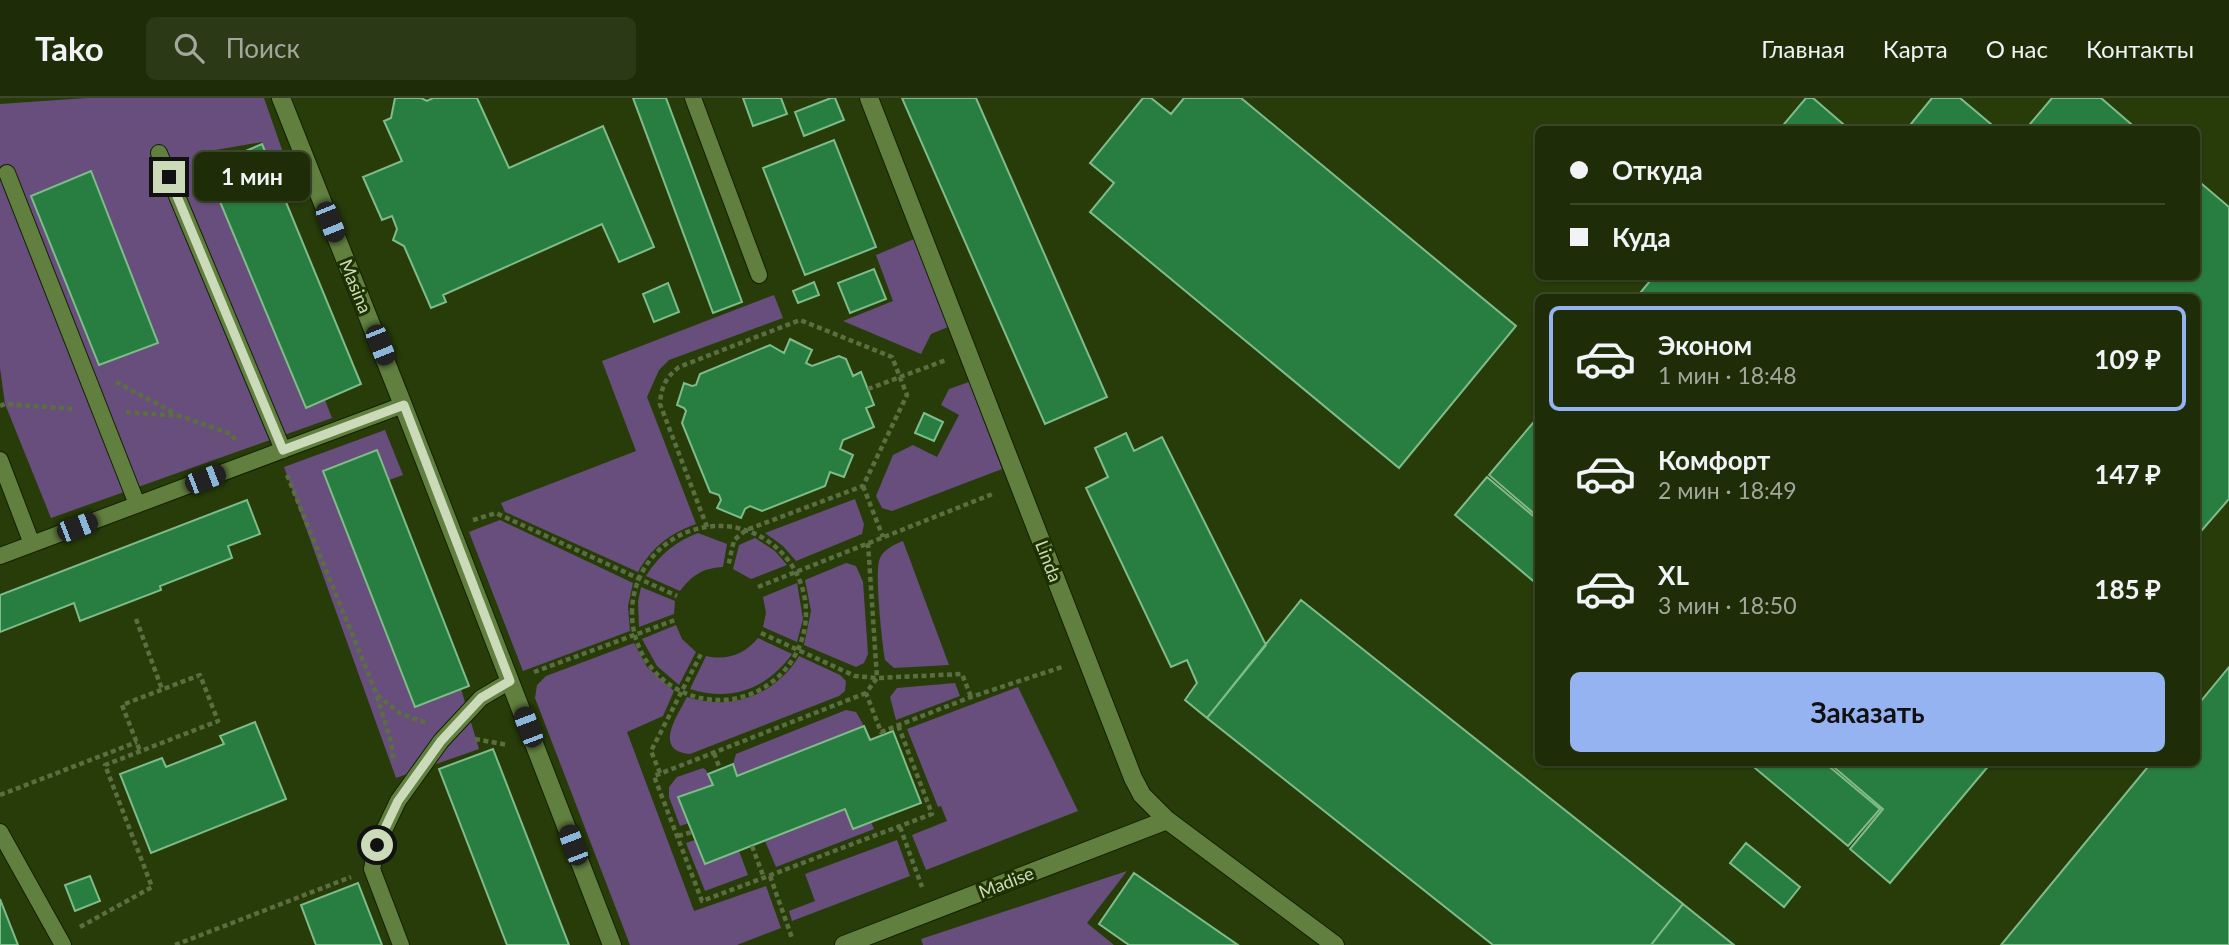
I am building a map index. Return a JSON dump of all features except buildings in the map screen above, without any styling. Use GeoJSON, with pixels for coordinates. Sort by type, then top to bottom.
{"type":"FeatureCollection","features":[{"type":"Feature","properties":{"kind":"street","name":"Masina"},"geometry":{"type":"LineString","coordinates":[[281,98],[404,405],[612,945]]}},
{"type":"Feature","properties":{"kind":"street","name":"Linda"},"geometry":{"type":"LineString","coordinates":[[869,98],[1133,778],[1153,808],[1167,820],[1335,945]]}},
{"type":"Feature","properties":{"kind":"street","name":"Madise"},"geometry":{"type":"LineString","coordinates":[[844,945],[1167,820]]}},
{"type":"Feature","properties":{"kind":"lane"},"geometry":{"type":"LineString","coordinates":[[693,98],[760,275]]}},
{"type":"Feature","properties":{"kind":"lane"},"geometry":{"type":"LineString","coordinates":[[159,153],[280,451]]}},
{"type":"Feature","properties":{"kind":"lane"},"geometry":{"type":"LineString","coordinates":[[7,173],[137,504]]}},
{"type":"Feature","properties":{"kind":"lane"},"geometry":{"type":"LineString","coordinates":[[0,556],[404,405]]}},
{"type":"Feature","properties":{"kind":"lane"},"geometry":{"type":"LineString","coordinates":[[0,460],[32,544]]}},
{"type":"Feature","properties":{"kind":"lane"},"geometry":{"type":"LineString","coordinates":[[401,945],[372,869],[377,845],[395,807],[450,731],[481,698],[510,681]]}},
{"type":"Feature","properties":{"kind":"lane"},"geometry":{"type":"LineString","coordinates":[[0,832],[60,940]]}},
{"type":"Feature","properties":{"kind":"path"},"geometry":{"type":"LineString","coordinates":[[707,527],[660,404],[664,383],[679,367],[800,320],[892,357],[907,395],[863,486],[747,530],[734,540],[728,567]]}},
{"type":"Feature","properties":{"kind":"path"},"geometry":{"type":"LineString","coordinates":[[868,389],[968,352]]}},
{"type":"Feature","properties":{"kind":"path"},"geometry":{"type":"LineString","coordinates":[[83,366],[180,416]]}},
{"type":"Feature","properties":{"kind":"path"},"geometry":{"type":"LineString","coordinates":[[280,451],[377,695],[391,742],[397,783],[395,807]]}},
{"type":"Feature","properties":{"kind":"path"},"geometry":{"type":"LineString","coordinates":[[758,587],[1019,484]]}},
{"type":"Feature","properties":{"kind":"path"},"geometry":{"type":"LineString","coordinates":[[863,486],[883,537]]}},
{"type":"Feature","properties":{"kind":"path"},"geometry":{"type":"LineString","coordinates":[[451,527],[496,513],[677,596]]}},
{"type":"Feature","properties":{"kind":"path"},"geometry":{"type":"LineString","coordinates":[[707,527],[747,530],[766,539],[783,553],[796,571],[804,593],[806,617],[797,651],[777,678],[748,694],[716,699],[683,692],[653,668],[642,652],[635,634],[633,606],[640,578],[647,565],[667,544],[693,530],[707,527]]}},
{"type":"Feature","properties":{"kind":"path"},"geometry":{"type":"LineString","coordinates":[[868,543],[877,678],[866,694],[654,776],[702,901],[932,814],[898,725]]}},
{"type":"Feature","properties":{"kind":"path"},"geometry":{"type":"LineString","coordinates":[[136,619],[162,689]]}},
{"type":"Feature","properties":{"kind":"path"},"geometry":{"type":"LineString","coordinates":[[510,681],[675,620]]}},
{"type":"Feature","properties":{"kind":"path"},"geometry":{"type":"LineString","coordinates":[[761,633],[855,676],[877,678],[962,674],[971,698]]}},
{"type":"Feature","properties":{"kind":"path"},"geometry":{"type":"LineString","coordinates":[[660,774],[651,751],[701,654]]}},
{"type":"Feature","properties":{"kind":"path"},"geometry":{"type":"LineString","coordinates":[[866,694],[881,732],[1087,659]]}},
{"type":"Feature","properties":{"kind":"path"},"geometry":{"type":"LineString","coordinates":[[60,940],[152,887],[105,765],[218,721],[200,675],[122,705],[140,751]]}},
{"type":"Feature","properties":{"kind":"path"},"geometry":{"type":"LineString","coordinates":[[377,695],[401,714],[473,739],[519,747]]}},
{"type":"Feature","properties":{"kind":"path"},"geometry":{"type":"LineString","coordinates":[[0,795],[137,742]]}},
{"type":"Feature","properties":{"kind":"path"},"geometry":{"type":"LineString","coordinates":[[714,753],[720,769]]}},
{"type":"Feature","properties":{"kind":"path"},"geometry":{"type":"LineString","coordinates":[[900,827],[922,887]]}},
{"type":"Feature","properties":{"kind":"path"},"geometry":{"type":"LineString","coordinates":[[678,836],[692,832]]}},
{"type":"Feature","properties":{"kind":"path"},"geometry":{"type":"LineString","coordinates":[[752,846],[792,937]]}},
{"type":"Feature","properties":{"kind":"path"},"geometry":{"type":"LineString","coordinates":[[175,945],[372,869]]}},
{"type":"Feature","properties":{"kind":"shaded area"},"geometry":{"type":"Polygon","coordinates":[[[87,98],[264,98],[287,164],[273,171],[262,142],[198,153],[210,176],[305,408],[325,400],[332,418],[51,518],[5,404],[0,368],[0,104],[87,98]]]}},
{"type":"Feature","properties":{"kind":"shaded area"},"geometry":{"type":"Polygon","coordinates":[[[914,239],[948,327],[931,334],[921,354],[843,321],[893,301],[876,255],[914,239]]]}},
{"type":"Feature","properties":{"kind":"shaded area"},"geometry":{"type":"Polygon","coordinates":[[[774,295],[783,318],[669,360],[659,370],[647,397],[696,524],[662,542],[638,572],[505,512],[501,503],[636,451],[602,361],[774,295]]]}},
{"type":"Feature","properties":{"kind":"shaded area"},"geometry":{"type":"Polygon","coordinates":[[[969,382],[1002,469],[892,511],[882,508],[876,496],[893,455],[913,445],[937,457],[959,415],[941,405],[949,389],[969,382]]]}},
{"type":"Feature","properties":{"kind":"shaded area"},"geometry":{"type":"Polygon","coordinates":[[[385,430],[403,475],[389,480],[377,450],[323,471],[414,706],[461,689],[479,749],[396,778],[284,467],[385,430]]]}},
{"type":"Feature","properties":{"kind":"shaded area"},"geometry":{"type":"Polygon","coordinates":[[[855,499],[864,524],[862,534],[796,561],[783,546],[765,533],[855,499]]]}},
{"type":"Feature","properties":{"kind":"shaded area"},"geometry":{"type":"Polygon","coordinates":[[[500,520],[633,583],[628,606],[630,631],[523,671],[469,532],[500,520]]]}},
{"type":"Feature","properties":{"kind":"shaded area"},"geometry":{"type":"Polygon","coordinates":[[[698,533],[727,544],[723,567],[698,573],[680,591],[646,576],[668,550],[698,533]]]}},
{"type":"Feature","properties":{"kind":"shaded area"},"geometry":{"type":"Polygon","coordinates":[[[755,538],[775,551],[787,565],[751,579],[733,569],[739,545],[755,538]]]}},
{"type":"Feature","properties":{"kind":"shaded area"},"geometry":{"type":"Polygon","coordinates":[[[903,541],[949,665],[894,668],[885,660],[878,595],[879,561],[885,551],[903,541]]]}},
{"type":"Feature","properties":{"kind":"shaded area"},"geometry":{"type":"Polygon","coordinates":[[[846,563],[856,566],[863,582],[868,654],[864,663],[856,667],[804,645],[811,611],[805,580],[846,563]]]}},
{"type":"Feature","properties":{"kind":"shaded area"},"geometry":{"type":"Polygon","coordinates":[[[797,583],[803,619],[797,642],[763,627],[766,613],[763,597],[797,583]]]}},
{"type":"Feature","properties":{"kind":"shaded area"},"geometry":{"type":"Polygon","coordinates":[[[641,587],[675,601],[674,614],[639,627],[638,602],[641,587]]]}},
{"type":"Feature","properties":{"kind":"shaded area"},"geometry":{"type":"Polygon","coordinates":[[[676,625],[682,639],[696,652],[679,685],[657,666],[642,639],[676,625]]]}},
{"type":"Feature","properties":{"kind":"shaded area"},"geometry":{"type":"Polygon","coordinates":[[[758,638],[792,654],[771,676],[747,690],[734,693],[705,693],[690,689],[706,656],[721,658],[735,655],[758,638]]]}},
{"type":"Feature","properties":{"kind":"shaded area"},"geometry":{"type":"Polygon","coordinates":[[[634,643],[647,667],[674,691],[663,716],[627,732],[694,911],[766,886],[781,928],[737,945],[630,945],[535,698],[537,685],[546,676],[634,643]]]}},
{"type":"Feature","properties":{"kind":"shaded area"},"geometry":{"type":"Polygon","coordinates":[[[799,656],[840,675],[846,681],[845,691],[839,696],[690,754],[672,746],[671,731],[687,697],[719,702],[750,697],[777,681],[799,656]]]}},
{"type":"Feature","properties":{"kind":"shaded area"},"geometry":{"type":"Polygon","coordinates":[[[955,683],[960,696],[896,720],[890,697],[897,688],[955,683]]]}},
{"type":"Feature","properties":{"kind":"shaded area"},"geometry":{"type":"Polygon","coordinates":[[[1018,687],[1078,811],[926,870],[912,835],[947,821],[941,806],[938,807],[907,729],[1018,687]]]}},
{"type":"Feature","properties":{"kind":"shaded area"},"geometry":{"type":"Polygon","coordinates":[[[846,710],[856,712],[864,726],[737,776],[733,764],[736,754],[846,710]]]}},
{"type":"Feature","properties":{"kind":"shaded area"},"geometry":{"type":"Polygon","coordinates":[[[703,768],[713,785],[679,797],[689,823],[680,826],[669,797],[669,787],[677,777],[703,768]]]}},
{"type":"Feature","properties":{"kind":"shaded area"},"geometry":{"type":"Polygon","coordinates":[[[845,809],[853,829],[871,822],[874,829],[776,867],[765,841],[845,809]]]}},
{"type":"Feature","properties":{"kind":"shaded area"},"geometry":{"type":"Polygon","coordinates":[[[695,840],[705,864],[739,851],[748,875],[705,891],[686,843],[695,840]]]}},
{"type":"Feature","properties":{"kind":"shaded area"},"geometry":{"type":"Polygon","coordinates":[[[897,840],[910,876],[792,921],[789,911],[815,901],[805,874],[897,840]]]}},
{"type":"Feature","properties":{"kind":"shaded area"},"geometry":{"type":"Polygon","coordinates":[[[1127,871],[1087,923],[1114,945],[923,945],[921,939],[1127,871]]]}},
{"type":"Feature","properties":{"kind":"route"},"geometry":{"type":"LineString","coordinates":[[169,177],[283,450],[404,405],[510,681],[481,698],[441,741],[398,801],[377,845]]}}]}
